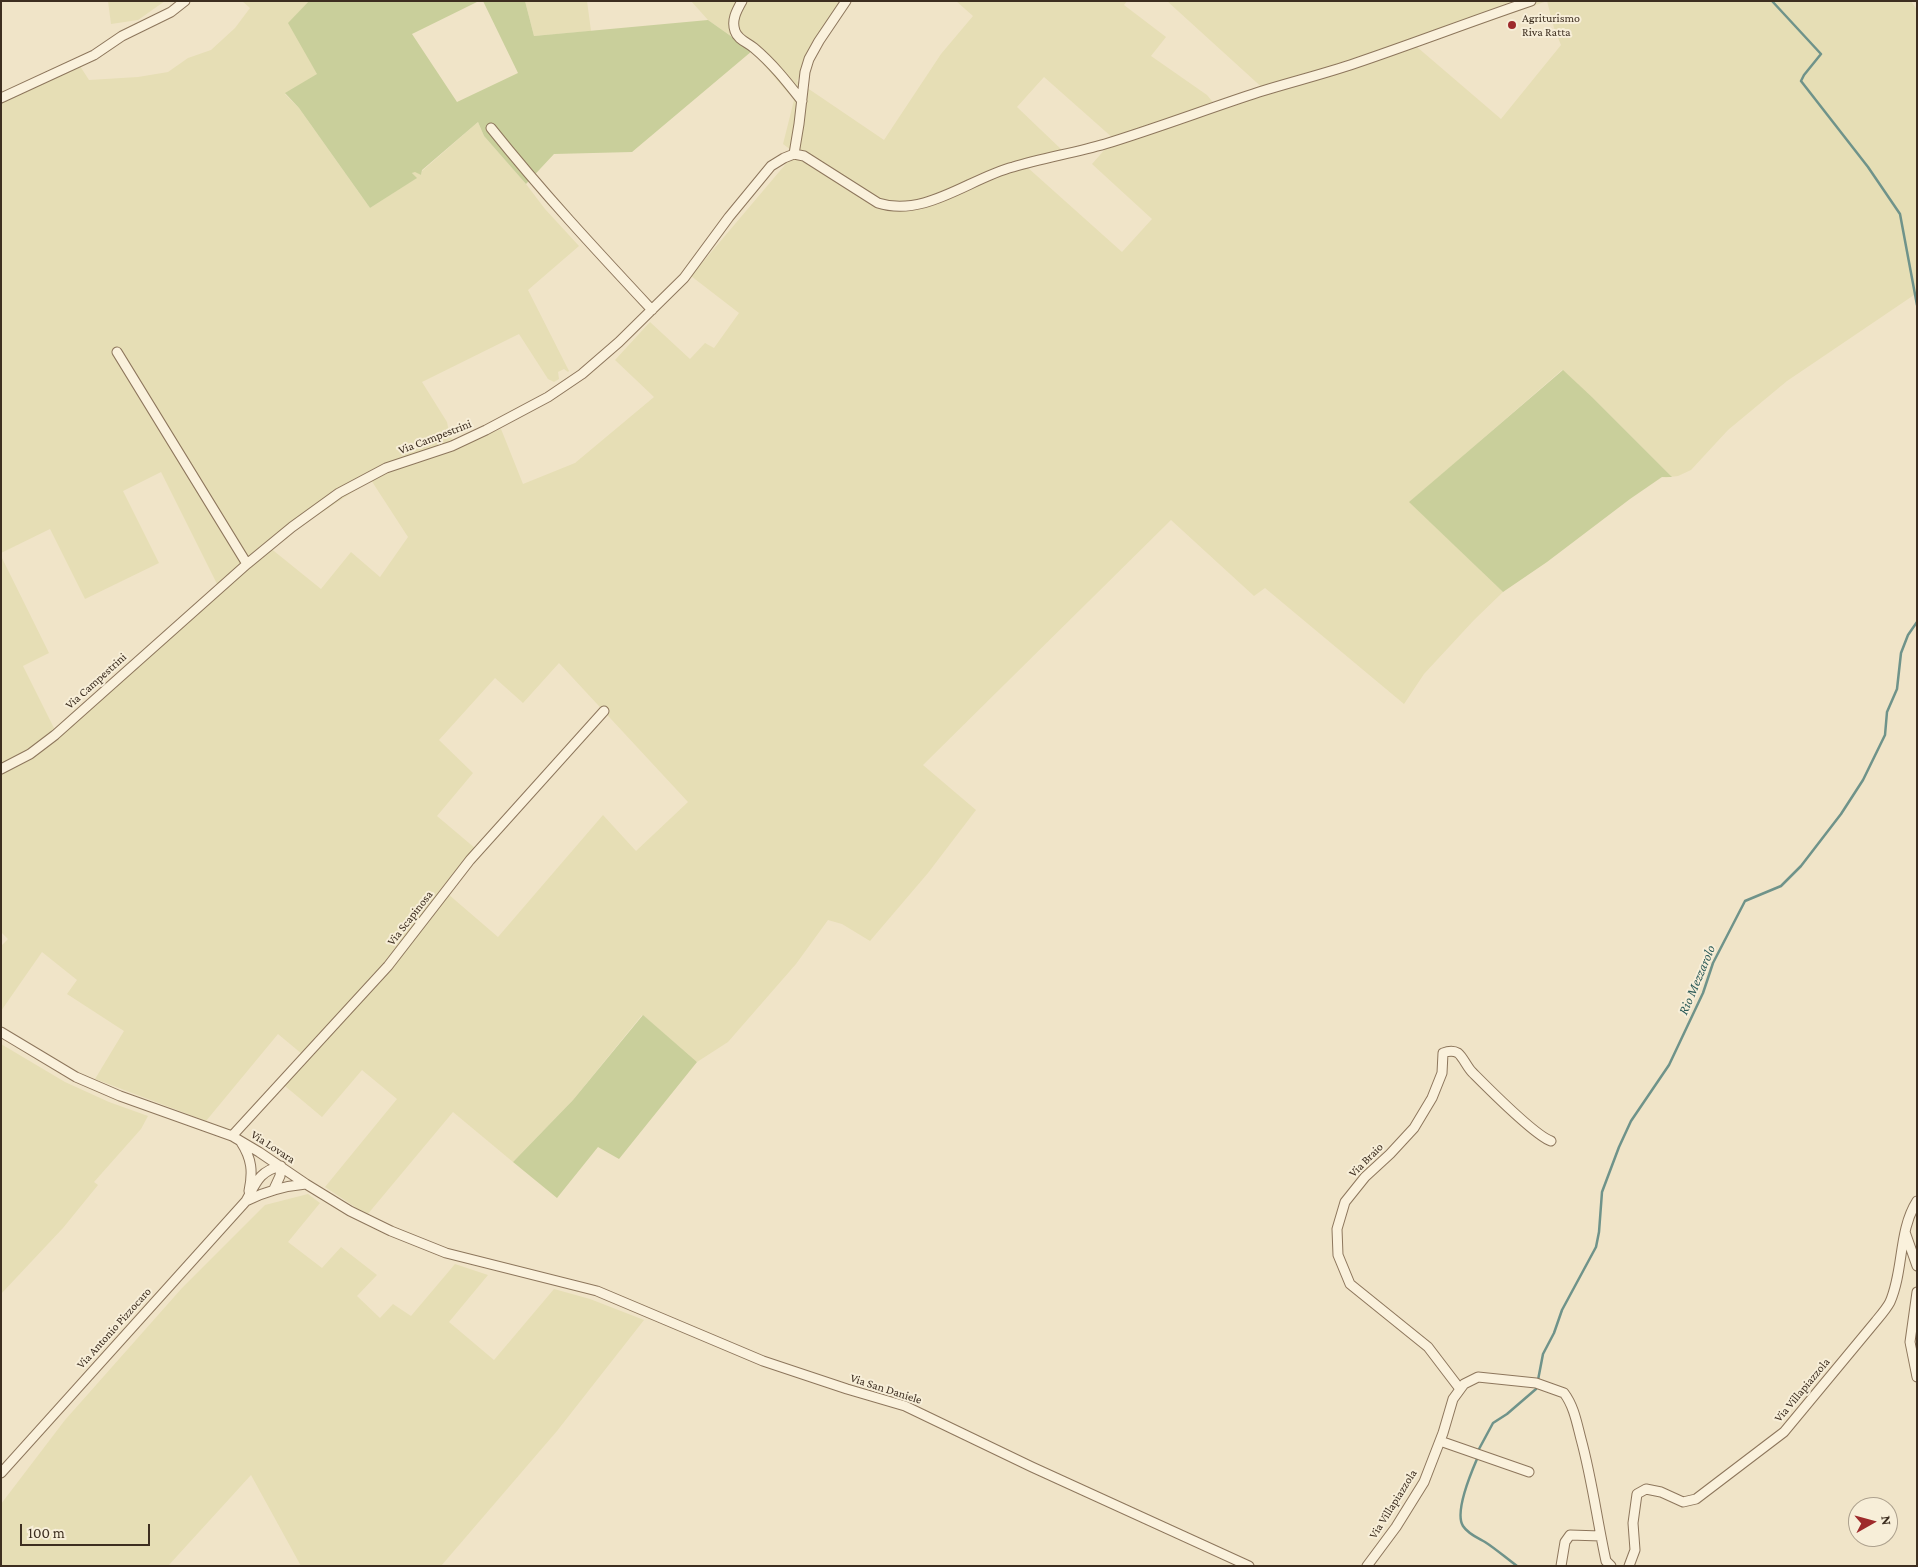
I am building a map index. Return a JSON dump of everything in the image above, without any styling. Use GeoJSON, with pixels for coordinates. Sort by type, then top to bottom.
{"type":"FeatureCollection","features":[{"type":"Feature","properties":{"kind":"street"},"geometry":{"type":"LineString","coordinates":[[1,98],[94,55],[122,36],[171,12],[186,1]]}},
{"type":"Feature","properties":{"kind":"street"},"geometry":{"type":"LineString","coordinates":[[742,1],[734,21],[735,32],[738,38],[749,43],[772,64],[802,101]]}},
{"type":"Feature","properties":{"kind":"street"},"geometry":{"type":"LineString","coordinates":[[846,1],[809,59],[802,84],[802,101],[794,154],[804,156],[818,163],[878,203],[896,207],[927,201],[958,191],[996,172],[1104,144],[1258,93],[1354,64],[1531,1]]}},
{"type":"Feature","properties":{"kind":"street"},"geometry":{"type":"LineString","coordinates":[[492,128],[527,174],[580,234],[652,310]]}},
{"type":"Feature","properties":{"kind":"street","name":"Via Campestrini"},"geometry":{"type":"LineString","coordinates":[[1,769],[30,754],[55,735],[247,564],[292,527],[339,493],[386,468],[452,446],[486,430],[548,397],[582,374],[684,278],[760,178],[777,162],[794,154]]}},
{"type":"Feature","properties":{"kind":"street"},"geometry":{"type":"LineString","coordinates":[[117,352],[247,564]]}},
{"type":"Feature","properties":{"kind":"street","name":"Via Scapinosa"},"geometry":{"type":"LineString","coordinates":[[232,1136],[388,966],[470,860],[604,711]]}},
{"type":"Feature","properties":{"kind":"street","name":"Via Lovara"},"geometry":{"type":"LineString","coordinates":[[1,1032],[76,1077],[120,1096],[232,1136],[350,1211],[391,1232],[446,1253],[532,1275]]}},
{"type":"Feature","properties":{"kind":"street","name":"Via Braio"},"geometry":{"type":"LineString","coordinates":[[1460,1389],[1428,1347],[1350,1284],[1338,1255],[1337,1229],[1345,1202],[1365,1177],[1414,1128],[1436,1090],[1442,1073],[1443,1053],[1449,1051],[1458,1053],[1471,1071],[1544,1138],[1551,1141]]}},
{"type":"Feature","properties":{"kind":"street","name":"Via Antonio Pizzocaro"},"geometry":{"type":"LineString","coordinates":[[240,1141],[252,1164],[251,1181],[246,1201]]}},
{"type":"Feature","properties":{"kind":"street"},"geometry":{"type":"LineString","coordinates":[[274,1189],[280,1176],[281,1166]]}},
{"type":"Feature","properties":{"kind":"street","name":"Via Antonio Pizzocaro"},"geometry":{"type":"LineString","coordinates":[[1,1472],[246,1201],[261,1174],[281,1166]]}},
{"type":"Feature","properties":{"kind":"street","name":"Via Antonio Pizzocaro"},"geometry":{"type":"LineString","coordinates":[[246,1201],[274,1189],[306,1184]]}},
{"type":"Feature","properties":{"kind":"street","name":"Via Villapiazzola"},"geometry":{"type":"LineString","coordinates":[[1629,1566],[1635,1550],[1633,1523],[1637,1494],[1646,1489],[1661,1492],[1683,1502],[1696,1499],[1784,1432],[1890,1302],[1898,1273],[1909,1213],[1917,1201]]}},
{"type":"Feature","properties":{"kind":"street"},"geometry":{"type":"LineString","coordinates":[[1905,1231],[1917,1266]]}},
{"type":"Feature","properties":{"kind":"street","name":"Via San Daniele"},"geometry":{"type":"LineString","coordinates":[[532,1275],[597,1291],[763,1361],[905,1406],[1032,1467],[1249,1566]]}},
{"type":"Feature","properties":{"kind":"street"},"geometry":{"type":"LineString","coordinates":[[1917,1292],[1910,1342],[1917,1377]]}},
{"type":"Feature","properties":{"kind":"street"},"geometry":{"type":"LineString","coordinates":[[1460,1389],[1464,1384],[1478,1377],[1536,1383],[1564,1393],[1578,1424],[1588,1463],[1600,1536],[1606,1561],[1611,1566]]}},
{"type":"Feature","properties":{"kind":"street","name":"Via Villapiazzola"},"geometry":{"type":"LineString","coordinates":[[1367,1566],[1396,1527],[1424,1482],[1453,1399],[1460,1389]]}},
{"type":"Feature","properties":{"kind":"street"},"geometry":{"type":"LineString","coordinates":[[1440,1440],[1529,1472]]}},
{"type":"Feature","properties":{"kind":"street"},"geometry":{"type":"LineString","coordinates":[[1561,1566],[1564,1542],[1570,1535],[1600,1536]]}},
{"type":"Feature","properties":{"kind":"shaded area"},"geometry":{"type":"Polygon","coordinates":[[[108,1],[165,1],[138,20],[111,24],[108,1]]]}},
{"type":"Feature","properties":{"kind":"shaded area"},"geometry":{"type":"Polygon","coordinates":[[[242,1],[309,1],[289,23],[318,74],[285,94],[299,108],[370,208],[416,178],[412,173],[415,171],[421,175],[422,171],[478,122],[484,136],[545,209],[579,246],[528,290],[568,372],[564,369],[558,372],[559,379],[554,382],[548,379],[519,334],[422,382],[447,422],[450,437],[460,445],[501,429],[523,484],[575,463],[654,397],[615,360],[650,322],[690,359],[705,343],[714,348],[739,313],[691,276],[795,153],[783,144],[794,100],[752,51],[708,20],[691,1],[844,1],[797,81],[884,140],[941,54],[973,16],[956,1],[1127,1],[1124,5],[1166,37],[1151,56],[1207,95],[1216,106],[1267,92],[1167,1],[1547,1],[1911,1],[1917,10],[1917,293],[1787,381],[1728,430],[1691,470],[1678,476],[1661,478],[1671,476],[1592,397],[1562,370],[1410,502],[1503,592],[1424,674],[1404,704],[1265,588],[1254,596],[1171,520],[923,765],[976,810],[928,873],[870,941],[842,924],[828,920],[796,964],[728,1042],[697,1062],[642,1015],[573,1100],[513,1162],[453,1112],[367,1215],[325,1187],[397,1099],[362,1070],[322,1117],[285,1086],[308,1059],[278,1034],[206,1121],[95,1079],[124,1031],[67,994],[77,980],[42,952],[1,1011],[1,946],[8,939],[1,932],[1,556],[49,653],[23,666],[57,734],[219,588],[161,472],[123,491],[159,563],[85,599],[50,529],[1,553],[1,101],[78,63],[89,80],[138,77],[168,72],[188,58],[211,50],[235,28],[250,8],[242,1]],[[1547,1],[1417,47],[1501,119],[1561,45],[1554,28],[1547,1]],[[1044,77],[1017,107],[1063,151],[1027,167],[1122,252],[1152,219],[1092,164],[1114,139],[1044,77]],[[371,480],[269,547],[321,589],[351,552],[380,577],[408,537],[371,480]],[[559,663],[523,703],[495,678],[439,740],[473,773],[437,816],[482,854],[448,894],[498,937],[603,815],[636,851],[688,802],[559,663]]]}},
{"type":"Feature","properties":{"kind":"shaded area"},"geometry":{"type":"Polygon","coordinates":[[[525,1],[587,1],[591,31],[534,36],[525,1]]]}},
{"type":"Feature","properties":{"kind":"shaded area"},"geometry":{"type":"Polygon","coordinates":[[[1,1044],[65,1082],[109,1102],[148,1116],[141,1129],[94,1182],[98,1185],[63,1228],[1,1294],[1,1044]]]}},
{"type":"Feature","properties":{"kind":"shaded area"},"geometry":{"type":"Polygon","coordinates":[[[308,1194],[320,1203],[288,1242],[322,1268],[341,1247],[377,1275],[357,1296],[380,1318],[393,1304],[411,1316],[455,1264],[488,1275],[449,1322],[494,1360],[554,1289],[590,1299],[644,1320],[557,1431],[441,1566],[301,1566],[251,1475],[168,1566],[1,1566],[1,1504],[65,1420],[182,1288],[265,1205],[308,1194]]]}},
{"type":"Feature","properties":{"kind":"green space"},"geometry":{"type":"Polygon","coordinates":[[[309,1],[479,1],[412,34],[457,102],[518,73],[483,1],[525,1],[534,36],[708,20],[752,51],[632,152],[554,154],[526,184],[484,136],[478,122],[422,170],[421,175],[415,172],[412,173],[417,178],[370,208],[299,108],[285,93],[317,74],[288,23],[309,1]]]}},
{"type":"Feature","properties":{"kind":"green space"},"geometry":{"type":"Polygon","coordinates":[[[1563,370],[1672,477],[1662,477],[1503,592],[1409,502],[1563,370]]]}},
{"type":"Feature","properties":{"kind":"green space"},"geometry":{"type":"Polygon","coordinates":[[[643,1015],[697,1062],[619,1159],[598,1147],[557,1198],[513,1162],[573,1100],[643,1015]]]}},
{"type":"Feature","properties":{"kind":"waterway"},"geometry":{"type":"LineString","coordinates":[[1772,1],[1821,54],[1801,81],[1868,167],[1900,214],[1917,305]]}},
{"type":"Feature","properties":{"kind":"waterway","name":"Rio Mezzarolo"},"geometry":{"type":"LineString","coordinates":[[1538,1380],[1543,1354],[1554,1333],[1562,1310],[1596,1247],[1602,1192],[1631,1121],[1669,1065],[1703,993],[1713,963],[1745,901],[1781,886],[1801,866],[1841,814],[1863,780],[1885,735],[1887,712],[1897,689],[1901,653],[1908,635],[1917,622]]}},
{"type":"Feature","properties":{"kind":"waterway","name":"Rio Mezzarolo"},"geometry":{"type":"LineString","coordinates":[[1479,1449],[1493,1423],[1507,1414],[1536,1389]]}},
{"type":"Feature","properties":{"kind":"waterway","name":"Rio Mezzarolo"},"geometry":{"type":"LineString","coordinates":[[1477,1459],[1462,1502],[1461,1520],[1463,1526],[1470,1534],[1489,1545],[1517,1566]]}},
{"type":"Feature","properties":{"kind":"place","name":"Agriturismo Riva Ratta"},"geometry":{"type":"Point","coordinates":[1512,25]}}]}
